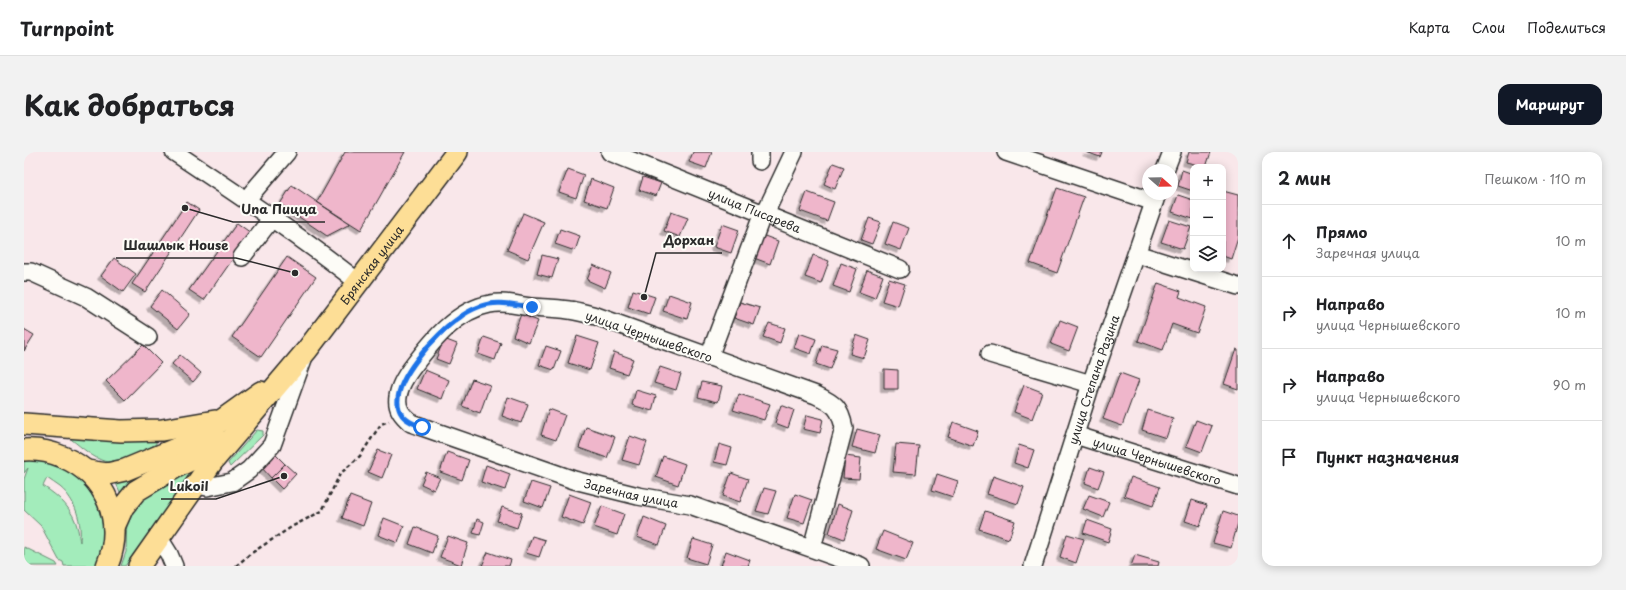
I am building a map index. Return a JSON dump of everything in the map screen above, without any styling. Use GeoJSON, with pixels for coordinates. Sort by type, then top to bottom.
{"type":"FeatureCollection","features":[{"type":"Feature","properties":{"kind":"main road","name":"Брянская улица"},"geometry":{"type":"LineString","coordinates":[[114,527],[122,507],[136,491],[176,467],[234,437],[307,350],[457,152]]}},
{"type":"Feature","properties":{"kind":"main road","name":"Брянская улица"},"geometry":{"type":"LineString","coordinates":[[87,471],[107,474],[125,470],[190,443],[285,375]]}},
{"type":"Feature","properties":{"kind":"main road"},"geometry":{"type":"LineString","coordinates":[[24,424],[122,431],[162,430],[221,420]]}},
{"type":"Feature","properties":{"kind":"main road"},"geometry":{"type":"LineString","coordinates":[[139,566],[212,462],[234,437]]}},
{"type":"Feature","properties":{"kind":"main road"},"geometry":{"type":"LineString","coordinates":[[24,450],[50,452],[72,461],[87,471],[101,487],[110,506],[114,527],[112,554],[107,566]]}},
{"type":"Feature","properties":{"kind":"street"},"geometry":{"type":"LineString","coordinates":[[174,152],[329,258],[358,282]]}},
{"type":"Feature","properties":{"kind":"street"},"geometry":{"type":"LineString","coordinates":[[246,200],[287,152]]}},
{"type":"Feature","properties":{"kind":"street","name":"улица Писарева"},"geometry":{"type":"LineString","coordinates":[[610,152],[900,269]]}},
{"type":"Feature","properties":{"kind":"street"},"geometry":{"type":"LineString","coordinates":[[709,357],[763,213],[768,207],[794,152]]}},
{"type":"Feature","properties":{"kind":"street"},"geometry":{"type":"LineString","coordinates":[[1006,152],[1142,194]]}},
{"type":"Feature","properties":{"kind":"street"},"geometry":{"type":"LineString","coordinates":[[1167,164],[1172,152]]}},
{"type":"Feature","properties":{"kind":"street","name":"улица Степана Разина"},"geometry":{"type":"LineString","coordinates":[[1033,566],[1091,384],[1154,200]]}},
{"type":"Feature","properties":{"kind":"street"},"geometry":{"type":"LineString","coordinates":[[242,257],[272,218]]}},
{"type":"Feature","properties":{"kind":"street"},"geometry":{"type":"LineString","coordinates":[[1137,254],[1238,286]]}},
{"type":"Feature","properties":{"kind":"street"},"geometry":{"type":"LineString","coordinates":[[24,272],[30,272],[86,297],[148,337]]}},
{"type":"Feature","properties":{"kind":"street","name":"улица Чернышевского"},"geometry":{"type":"LineString","coordinates":[[403,416],[399,409],[398,397],[401,385],[430,343],[459,317],[491,303],[506,303],[570,310],[596,316],[828,400],[837,408],[842,416],[844,428],[812,548]]}},
{"type":"Feature","properties":{"kind":"street"},"geometry":{"type":"LineString","coordinates":[[197,485],[208,487],[232,482],[249,470],[272,444],[307,350]]}},
{"type":"Feature","properties":{"kind":"street"},"geometry":{"type":"LineString","coordinates":[[990,354],[1091,384]]}},
{"type":"Feature","properties":{"kind":"street","name":"Заречная улица"},"geometry":{"type":"LineString","coordinates":[[403,416],[411,423],[552,473],[638,496],[690,505],[861,566]]}},
{"type":"Feature","properties":{"kind":"street","name":"улица Чернышевского"},"geometry":{"type":"LineString","coordinates":[[1075,435],[1238,486]]}},
{"type":"Feature","properties":{"kind":"street"},"geometry":{"type":"LineString","coordinates":[[159,538],[169,554],[174,566]]}},
{"type":"Feature","properties":{"kind":"path"},"geometry":{"type":"LineString","coordinates":[[236,566],[250,554],[293,526],[322,511],[340,474],[360,456],[376,429],[381,424],[403,416]]}},
{"type":"Feature","properties":{"kind":"green space"},"geometry":{"type":"Polygon","coordinates":[[[257,430],[263,431],[263,435],[230,467],[228,463],[257,430]]]}},
{"type":"Feature","properties":{"kind":"green space"},"geometry":{"type":"Polygon","coordinates":[[[68,437],[156,439],[156,444],[137,455],[122,461],[108,462],[92,455],[68,437]]]}},
{"type":"Feature","properties":{"kind":"green space"},"geometry":{"type":"Polygon","coordinates":[[[179,455],[121,494],[115,481],[179,455]]]}},
{"type":"Feature","properties":{"kind":"green space"},"geometry":{"type":"Polygon","coordinates":[[[24,460],[49,463],[60,466],[71,472],[87,488],[98,507],[103,529],[103,540],[97,566],[64,566],[63,562],[59,560],[41,526],[24,510],[24,479],[28,468],[24,473],[24,460]],[[47,478],[43,486],[65,504],[73,516],[80,542],[79,520],[74,505],[66,492],[47,478]]]}},
{"type":"Feature","properties":{"kind":"green space"},"geometry":{"type":"Polygon","coordinates":[[[193,468],[195,469],[125,566],[121,566],[126,552],[127,515],[137,498],[193,468]]]}},
{"type":"Feature","properties":{"kind":"green space"},"geometry":{"type":"Polygon","coordinates":[[[24,547],[56,563],[58,566],[24,566],[24,547]]]}},
{"type":"Feature","properties":{"kind":"building"},"geometry":{"type":"Polygon","coordinates":[[[345,152],[405,152],[361,230],[317,202],[345,152]]]}},
{"type":"Feature","properties":{"kind":"building"},"geometry":{"type":"Polygon","coordinates":[[[693,152],[712,152],[706,168],[689,162],[693,152]]]}},
{"type":"Feature","properties":{"kind":"building"},"geometry":{"type":"Polygon","coordinates":[[[1086,152],[1102,152],[1100,157],[1086,152]]]}},
{"type":"Feature","properties":{"kind":"building"},"geometry":{"type":"Polygon","coordinates":[[[1189,152],[1211,152],[1207,164],[1194,164],[1186,162],[1189,152]]]}},
{"type":"Feature","properties":{"kind":"building"},"geometry":{"type":"Polygon","coordinates":[[[833,163],[844,167],[835,189],[824,184],[833,163]]]}},
{"type":"Feature","properties":{"kind":"building"},"geometry":{"type":"Polygon","coordinates":[[[568,169],[584,175],[576,198],[559,192],[568,169]]]}},
{"type":"Feature","properties":{"kind":"building"},"geometry":{"type":"Polygon","coordinates":[[[1182,170],[1190,173],[1190,190],[1178,186],[1182,170]]]}},
{"type":"Feature","properties":{"kind":"building"},"geometry":{"type":"Polygon","coordinates":[[[643,177],[661,183],[656,196],[639,190],[643,177]]]}},
{"type":"Feature","properties":{"kind":"building"},"geometry":{"type":"Polygon","coordinates":[[[591,179],[614,188],[607,208],[584,200],[591,179]]]}},
{"type":"Feature","properties":{"kind":"building"},"geometry":{"type":"Polygon","coordinates":[[[292,185],[350,224],[327,236],[280,204],[292,185]]]}},
{"type":"Feature","properties":{"kind":"building"},"geometry":{"type":"Polygon","coordinates":[[[1057,188],[1084,197],[1057,273],[1030,263],[1057,188]]]}},
{"type":"Feature","properties":{"kind":"building"},"geometry":{"type":"Polygon","coordinates":[[[807,192],[834,202],[827,221],[800,211],[807,192]]]}},
{"type":"Feature","properties":{"kind":"building"},"geometry":{"type":"Polygon","coordinates":[[[1226,192],[1238,195],[1238,237],[1231,259],[1226,257],[1226,192]]]}},
{"type":"Feature","properties":{"kind":"building"},"geometry":{"type":"Polygon","coordinates":[[[1178,195],[1190,199],[1190,218],[1172,212],[1176,200],[1178,200],[1178,195]]]}},
{"type":"Feature","properties":{"kind":"building"},"geometry":{"type":"Polygon","coordinates":[[[187,202],[199,210],[145,292],[132,284],[187,202]]]}},
{"type":"Feature","properties":{"kind":"building"},"geometry":{"type":"Polygon","coordinates":[[[671,212],[688,218],[680,237],[664,231],[671,212]]]}},
{"type":"Feature","properties":{"kind":"building"},"geometry":{"type":"Polygon","coordinates":[[[523,213],[544,222],[528,259],[507,250],[523,213]]]}},
{"type":"Feature","properties":{"kind":"building"},"geometry":{"type":"Polygon","coordinates":[[[869,218],[881,222],[872,244],[861,240],[869,218]]]}},
{"type":"Feature","properties":{"kind":"building"},"geometry":{"type":"Polygon","coordinates":[[[1169,220],[1190,227],[1183,249],[1161,242],[1169,220]]]}},
{"type":"Feature","properties":{"kind":"building"},"geometry":{"type":"Polygon","coordinates":[[[893,222],[909,228],[901,250],[885,244],[893,222]]]}},
{"type":"Feature","properties":{"kind":"building"},"geometry":{"type":"Polygon","coordinates":[[[237,223],[251,233],[204,300],[189,290],[237,223]]]}},
{"type":"Feature","properties":{"kind":"building"},"geometry":{"type":"Polygon","coordinates":[[[722,224],[739,230],[731,253],[714,247],[722,224]]]}},
{"type":"Feature","properties":{"kind":"building"},"geometry":{"type":"Polygon","coordinates":[[[560,229],[580,236],[575,251],[555,244],[560,229]]]}},
{"type":"Feature","properties":{"kind":"building"},"geometry":{"type":"Polygon","coordinates":[[[762,235],[778,241],[770,264],[754,258],[762,235]]]}},
{"type":"Feature","properties":{"kind":"building"},"geometry":{"type":"Polygon","coordinates":[[[542,255],[558,259],[552,278],[537,274],[542,255]]]}},
{"type":"Feature","properties":{"kind":"building"},"geometry":{"type":"Polygon","coordinates":[[[813,255],[829,261],[821,283],[805,277],[813,255]]]}},
{"type":"Feature","properties":{"kind":"building"},"geometry":{"type":"Polygon","coordinates":[[[287,257],[316,277],[261,357],[232,337],[287,257]]]}},
{"type":"Feature","properties":{"kind":"building"},"geometry":{"type":"Polygon","coordinates":[[[114,258],[136,274],[123,292],[101,276],[114,258]]]}},
{"type":"Feature","properties":{"kind":"building"},"geometry":{"type":"Polygon","coordinates":[[[841,263],[857,269],[849,292],[833,286],[841,263]]]}},
{"type":"Feature","properties":{"kind":"building"},"geometry":{"type":"Polygon","coordinates":[[[593,265],[611,273],[605,288],[587,280],[593,265]]]}},
{"type":"Feature","properties":{"kind":"building"},"geometry":{"type":"Polygon","coordinates":[[[867,270],[883,276],[875,298],[859,292],[867,270]]]}},
{"type":"Feature","properties":{"kind":"building"},"geometry":{"type":"Polygon","coordinates":[[[889,279],[905,284],[898,306],[882,301],[889,279]]]}},
{"type":"Feature","properties":{"kind":"building"},"geometry":{"type":"Polygon","coordinates":[[[1158,283],[1181,291],[1179,297],[1206,307],[1197,333],[1172,324],[1163,350],[1138,341],[1158,283]]]}},
{"type":"Feature","properties":{"kind":"building"},"geometry":{"type":"Polygon","coordinates":[[[162,290],[190,314],[178,329],[150,306],[162,290]]]}},
{"type":"Feature","properties":{"kind":"building"},"geometry":{"type":"Polygon","coordinates":[[[633,290],[655,297],[649,314],[628,307],[633,290]]]}},
{"type":"Feature","properties":{"kind":"building"},"geometry":{"type":"Polygon","coordinates":[[[669,294],[692,302],[687,319],[663,311],[669,294]]]}},
{"type":"Feature","properties":{"kind":"building"},"geometry":{"type":"Polygon","coordinates":[[[740,302],[760,308],[754,325],[734,318],[740,302]]]}},
{"type":"Feature","properties":{"kind":"building"},"geometry":{"type":"Polygon","coordinates":[[[521,314],[538,321],[529,343],[513,336],[521,314]]]}},
{"type":"Feature","properties":{"kind":"building"},"geometry":{"type":"Polygon","coordinates":[[[1060,320],[1078,327],[1069,351],[1051,344],[1060,320]]]}},
{"type":"Feature","properties":{"kind":"building"},"geometry":{"type":"Polygon","coordinates":[[[769,323],[785,328],[780,343],[763,337],[769,323]]]}},
{"type":"Feature","properties":{"kind":"building"},"geometry":{"type":"Polygon","coordinates":[[[24,329],[34,335],[24,351],[24,329]]]}},
{"type":"Feature","properties":{"kind":"building"},"geometry":{"type":"Polygon","coordinates":[[[799,333],[816,339],[811,354],[794,348],[799,333]]]}},
{"type":"Feature","properties":{"kind":"building"},"geometry":{"type":"Polygon","coordinates":[[[856,335],[870,340],[864,358],[850,354],[856,335]]]}},
{"type":"Feature","properties":{"kind":"building"},"geometry":{"type":"Polygon","coordinates":[[[577,336],[599,343],[590,370],[568,363],[577,336]]]}},
{"type":"Feature","properties":{"kind":"building"},"geometry":{"type":"Polygon","coordinates":[[[484,337],[501,343],[495,360],[478,354],[484,337]]]}},
{"type":"Feature","properties":{"kind":"building"},"geometry":{"type":"Polygon","coordinates":[[[444,339],[457,344],[449,364],[436,359],[444,339]]]}},
{"type":"Feature","properties":{"kind":"building"},"geometry":{"type":"Polygon","coordinates":[[[143,345],[161,363],[125,400],[106,381],[143,345]]]}},
{"type":"Feature","properties":{"kind":"building"},"geometry":{"type":"Polygon","coordinates":[[[822,345],[837,349],[830,369],[816,364],[822,345]]]}},
{"type":"Feature","properties":{"kind":"building"},"geometry":{"type":"Polygon","coordinates":[[[546,346],[561,351],[554,370],[539,365],[546,346]]]}},
{"type":"Feature","properties":{"kind":"building"},"geometry":{"type":"Polygon","coordinates":[[[1236,349],[1238,350],[1238,389],[1224,384],[1236,349]]]}},
{"type":"Feature","properties":{"kind":"building"},"geometry":{"type":"Polygon","coordinates":[[[614,352],[633,359],[627,374],[609,368],[614,352]]]}},
{"type":"Feature","properties":{"kind":"building"},"geometry":{"type":"Polygon","coordinates":[[[180,355],[201,373],[193,382],[172,364],[180,355]]]}},
{"type":"Feature","properties":{"kind":"building"},"geometry":{"type":"Polygon","coordinates":[[[660,367],[681,374],[676,390],[654,383],[660,367]]]}},
{"type":"Feature","properties":{"kind":"building"},"geometry":{"type":"Polygon","coordinates":[[[884,369],[898,370],[898,389],[884,389],[884,369]]]}},
{"type":"Feature","properties":{"kind":"building"},"geometry":{"type":"Polygon","coordinates":[[[425,370],[449,380],[442,399],[417,389],[425,370]]]}},
{"type":"Feature","properties":{"kind":"building"},"geometry":{"type":"Polygon","coordinates":[[[1120,373],[1139,380],[1122,426],[1103,419],[1120,373]]]}},
{"type":"Feature","properties":{"kind":"building"},"geometry":{"type":"Polygon","coordinates":[[[472,379],[490,385],[480,413],[462,406],[472,379]]]}},
{"type":"Feature","properties":{"kind":"building"},"geometry":{"type":"Polygon","coordinates":[[[702,382],[722,386],[718,402],[698,397],[702,382]]]}},
{"type":"Feature","properties":{"kind":"building"},"geometry":{"type":"Polygon","coordinates":[[[1024,385],[1042,392],[1032,419],[1014,412],[1024,385]]]}},
{"type":"Feature","properties":{"kind":"building"},"geometry":{"type":"Polygon","coordinates":[[[636,390],[656,396],[652,411],[632,405],[636,390]]]}},
{"type":"Feature","properties":{"kind":"building"},"geometry":{"type":"Polygon","coordinates":[[[739,394],[770,404],[764,420],[733,410],[739,394]]]}},
{"type":"Feature","properties":{"kind":"building"},"geometry":{"type":"Polygon","coordinates":[[[508,397],[528,404],[521,423],[502,416],[508,397]]]}},
{"type":"Feature","properties":{"kind":"building"},"geometry":{"type":"Polygon","coordinates":[[[781,405],[794,410],[788,428],[775,423],[781,405]]]}},
{"type":"Feature","properties":{"kind":"building"},"geometry":{"type":"Polygon","coordinates":[[[549,409],[565,415],[556,440],[541,435],[549,409]]]}},
{"type":"Feature","properties":{"kind":"building"},"geometry":{"type":"Polygon","coordinates":[[[1148,410],[1173,418],[1166,438],[1142,430],[1148,410]]]}},
{"type":"Feature","properties":{"kind":"building"},"geometry":{"type":"Polygon","coordinates":[[[807,415],[823,419],[820,433],[803,429],[807,415]]]}},
{"type":"Feature","properties":{"kind":"building"},"geometry":{"type":"Polygon","coordinates":[[[1196,420],[1212,426],[1202,452],[1186,446],[1196,420]]]}},
{"type":"Feature","properties":{"kind":"building"},"geometry":{"type":"Polygon","coordinates":[[[953,422],[978,431],[973,446],[948,437],[953,422]]]}},
{"type":"Feature","properties":{"kind":"building"},"geometry":{"type":"Polygon","coordinates":[[[586,427],[615,437],[607,458],[579,448],[586,427]]]}},
{"type":"Feature","properties":{"kind":"building"},"geometry":{"type":"Polygon","coordinates":[[[857,429],[880,435],[875,453],[852,447],[857,429]]]}},
{"type":"Feature","properties":{"kind":"building"},"geometry":{"type":"Polygon","coordinates":[[[630,436],[647,442],[639,465],[622,460],[630,436]]]}},
{"type":"Feature","properties":{"kind":"building"},"geometry":{"type":"Polygon","coordinates":[[[265,444],[285,464],[271,478],[262,468],[265,444]]]}},
{"type":"Feature","properties":{"kind":"building"},"geometry":{"type":"Polygon","coordinates":[[[719,444],[732,448],[727,465],[714,462],[719,444]]]}},
{"type":"Feature","properties":{"kind":"building"},"geometry":{"type":"Polygon","coordinates":[[[896,444],[919,446],[916,474],[893,472],[896,444]]]}},
{"type":"Feature","properties":{"kind":"building"},"geometry":{"type":"Polygon","coordinates":[[[1019,445],[1034,450],[1028,468],[1014,463],[1019,445]]]}},
{"type":"Feature","properties":{"kind":"building"},"geometry":{"type":"Polygon","coordinates":[[[378,450],[391,455],[382,478],[368,472],[378,450]]]}},
{"type":"Feature","properties":{"kind":"building"},"geometry":{"type":"Polygon","coordinates":[[[447,452],[469,460],[462,480],[440,472],[447,452]]]}},
{"type":"Feature","properties":{"kind":"building"},"geometry":{"type":"Polygon","coordinates":[[[663,456],[685,464],[678,485],[656,477],[663,456]]]}},
{"type":"Feature","properties":{"kind":"building"},"geometry":{"type":"Polygon","coordinates":[[[845,456],[861,458],[859,479],[843,478],[845,456]]]}},
{"type":"Feature","properties":{"kind":"building"},"geometry":{"type":"Polygon","coordinates":[[[285,464],[296,474],[282,489],[271,478],[285,464]]]}},
{"type":"Feature","properties":{"kind":"building"},"geometry":{"type":"Polygon","coordinates":[[[486,465],[510,474],[505,490],[481,482],[486,465]]]}},
{"type":"Feature","properties":{"kind":"building"},"geometry":{"type":"Polygon","coordinates":[[[1090,467],[1104,472],[1098,488],[1085,483],[1090,467]]]}},
{"type":"Feature","properties":{"kind":"building"},"geometry":{"type":"Polygon","coordinates":[[[426,472],[440,478],[434,490],[421,484],[426,472]]]}},
{"type":"Feature","properties":{"kind":"building"},"geometry":{"type":"Polygon","coordinates":[[[731,473],[748,479],[740,502],[723,496],[731,473]]]}},
{"type":"Feature","properties":{"kind":"building"},"geometry":{"type":"Polygon","coordinates":[[[937,474],[958,481],[953,497],[932,490],[937,474]]]}},
{"type":"Feature","properties":{"kind":"building"},"geometry":{"type":"Polygon","coordinates":[[[993,476],[1024,487],[1018,504],[987,494],[993,476]]]}},
{"type":"Feature","properties":{"kind":"building"},"geometry":{"type":"Polygon","coordinates":[[[1131,477],[1160,487],[1153,506],[1124,496],[1131,477]]]}},
{"type":"Feature","properties":{"kind":"building"},"geometry":{"type":"Polygon","coordinates":[[[531,482],[550,488],[543,508],[524,501],[531,482]]]}},
{"type":"Feature","properties":{"kind":"building"},"geometry":{"type":"Polygon","coordinates":[[[764,488],[776,491],[768,514],[756,511],[764,488]]]}},
{"type":"Feature","properties":{"kind":"building"},"geometry":{"type":"Polygon","coordinates":[[[569,494],[591,502],[583,525],[561,517],[569,494]]]}},
{"type":"Feature","properties":{"kind":"building"},"geometry":{"type":"Polygon","coordinates":[[[795,494],[812,500],[804,523],[787,518],[795,494]]]}},
{"type":"Feature","properties":{"kind":"building"},"geometry":{"type":"Polygon","coordinates":[[[1089,495],[1109,502],[1103,517],[1083,509],[1089,495]]]}},
{"type":"Feature","properties":{"kind":"building"},"geometry":{"type":"Polygon","coordinates":[[[350,496],[371,504],[363,526],[342,518],[350,496]]]}},
{"type":"Feature","properties":{"kind":"building"},"geometry":{"type":"Polygon","coordinates":[[[1192,500],[1207,505],[1200,526],[1185,521],[1192,500]]]}},
{"type":"Feature","properties":{"kind":"building"},"geometry":{"type":"Polygon","coordinates":[[[838,504],[853,510],[844,539],[829,533],[838,504]]]}},
{"type":"Feature","properties":{"kind":"building"},"geometry":{"type":"Polygon","coordinates":[[[602,506],[624,514],[617,535],[594,527],[602,506]]]}},
{"type":"Feature","properties":{"kind":"building"},"geometry":{"type":"Polygon","coordinates":[[[502,507],[522,513],[517,528],[497,521],[502,507]]]}},
{"type":"Feature","properties":{"kind":"building"},"geometry":{"type":"Polygon","coordinates":[[[985,511],[1015,521],[1009,539],[979,529],[985,511]]]}},
{"type":"Feature","properties":{"kind":"building"},"geometry":{"type":"Polygon","coordinates":[[[1223,511],[1238,516],[1238,523],[1231,548],[1213,543],[1223,511]]]}},
{"type":"Feature","properties":{"kind":"building"},"geometry":{"type":"Polygon","coordinates":[[[644,517],[666,526],[659,545],[637,537],[644,517]]]}},
{"type":"Feature","properties":{"kind":"building"},"geometry":{"type":"Polygon","coordinates":[[[384,518],[404,526],[398,543],[378,535],[384,518]]]}},
{"type":"Feature","properties":{"kind":"building"},"geometry":{"type":"Polygon","coordinates":[[[477,519],[484,522],[480,535],[473,533],[477,519]]]}},
{"type":"Feature","properties":{"kind":"building"},"geometry":{"type":"Polygon","coordinates":[[[1087,520],[1112,529],[1108,542],[1083,533],[1087,520]]]}},
{"type":"Feature","properties":{"kind":"building"},"geometry":{"type":"Polygon","coordinates":[[[415,527],[438,536],[432,553],[409,544],[415,527]]]}},
{"type":"Feature","properties":{"kind":"building"},"geometry":{"type":"Polygon","coordinates":[[[883,531],[913,543],[906,560],[876,549],[883,531]]]}},
{"type":"Feature","properties":{"kind":"building"},"geometry":{"type":"Polygon","coordinates":[[[1067,534],[1084,539],[1076,563],[1060,557],[1067,534]]]}},
{"type":"Feature","properties":{"kind":"building"},"geometry":{"type":"Polygon","coordinates":[[[448,536],[468,543],[461,565],[440,557],[448,536]]]}},
{"type":"Feature","properties":{"kind":"building"},"geometry":{"type":"Polygon","coordinates":[[[532,536],[545,540],[539,557],[526,553],[532,536]]]}},
{"type":"Feature","properties":{"kind":"building"},"geometry":{"type":"Polygon","coordinates":[[[693,539],[712,545],[706,564],[687,558],[693,539]]]}},
{"type":"Feature","properties":{"kind":"building"},"geometry":{"type":"Polygon","coordinates":[[[726,551],[750,560],[748,566],[721,566],[726,551]]]}},
{"type":"Feature","properties":{"kind":"building"},"geometry":{"type":"Polygon","coordinates":[[[488,552],[511,560],[509,566],[482,566],[488,552]]]}},
{"type":"Feature","properties":{"kind":"building"},"geometry":{"type":"Polygon","coordinates":[[[1135,555],[1159,562],[1158,566],[1131,566],[1135,555]]]}},
{"type":"Feature","properties":{"kind":"place","name":"Una Пицца"},"geometry":{"type":"Point","coordinates":[185,208]}},
{"type":"Feature","properties":{"kind":"place","name":"Шашлык House"},"geometry":{"type":"Point","coordinates":[295,273]}},
{"type":"Feature","properties":{"kind":"place","name":"Дорхан"},"geometry":{"type":"Point","coordinates":[644,297]}},
{"type":"Feature","properties":{"kind":"place","name":"Lukoil"},"geometry":{"type":"Point","coordinates":[284,476]}},
{"type":"Feature","properties":{"kind":"route"},"geometry":{"type":"LineString","coordinates":[[422,427],[411,423],[403,416],[399,409],[398,397],[401,385],[430,343],[459,317],[491,303],[506,303],[532,307]]}}]}
